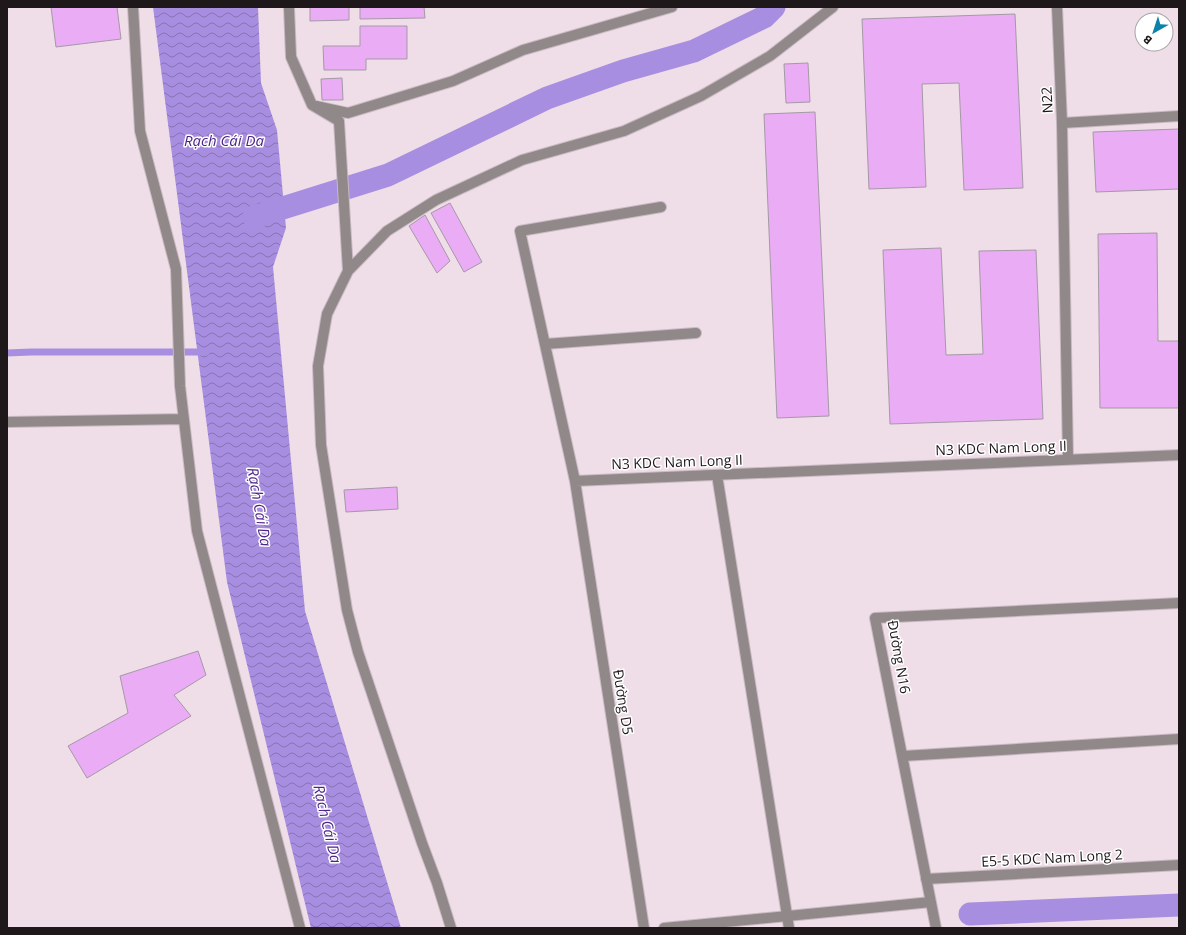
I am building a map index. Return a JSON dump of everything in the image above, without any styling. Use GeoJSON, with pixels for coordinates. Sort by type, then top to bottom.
{"type":"FeatureCollection","features":[{"type":"Feature","properties":{"kind":"street"},"geometry":{"type":"LineString","coordinates":[[134,7],[140,131],[176,269],[180,386],[197,531],[300,928]]}},
{"type":"Feature","properties":{"kind":"street"},"geometry":{"type":"LineString","coordinates":[[289,7],[291,57],[312,105],[339,121],[348,272]]}},
{"type":"Feature","properties":{"kind":"street"},"geometry":{"type":"LineString","coordinates":[[312,105],[348,113],[453,81],[523,50],[672,7]]}},
{"type":"Feature","properties":{"kind":"street"},"geometry":{"type":"LineString","coordinates":[[451,928],[358,652],[347,610],[321,445],[318,366],[328,314],[348,272],[387,230],[436,200],[522,160],[624,131],[701,96],[770,56],[832,7]]}},
{"type":"Feature","properties":{"kind":"street","name":"N22"},"geometry":{"type":"LineString","coordinates":[[1057,7],[1062,123],[1179,116]]}},
{"type":"Feature","properties":{"kind":"street"},"geometry":{"type":"LineString","coordinates":[[1062,123],[1068,459]]}},
{"type":"Feature","properties":{"kind":"street"},"geometry":{"type":"LineString","coordinates":[[575,481],[520,231],[661,207]]}},
{"type":"Feature","properties":{"kind":"street"},"geometry":{"type":"LineString","coordinates":[[545,344],[696,333]]}},
{"type":"Feature","properties":{"kind":"street"},"geometry":{"type":"LineString","coordinates":[[7,422],[184,419]]}},
{"type":"Feature","properties":{"kind":"street","name":"N3 KDC Nam Long II"},"geometry":{"type":"LineString","coordinates":[[575,481],[1179,455]]}},
{"type":"Feature","properties":{"kind":"street"},"geometry":{"type":"LineString","coordinates":[[717,475],[789,928]]}},
{"type":"Feature","properties":{"kind":"street","name":"Đường D5"},"geometry":{"type":"LineString","coordinates":[[575,481],[644,928]]}},
{"type":"Feature","properties":{"kind":"street","name":"Đường N16"},"geometry":{"type":"LineString","coordinates":[[936,928],[875,618],[1179,603]]}},
{"type":"Feature","properties":{"kind":"street"},"geometry":{"type":"LineString","coordinates":[[903,756],[1179,739]]}},
{"type":"Feature","properties":{"kind":"street","name":"E5-5 KDC Nam Long 2"},"geometry":{"type":"LineString","coordinates":[[926,879],[1179,865]]}},
{"type":"Feature","properties":{"kind":"street"},"geometry":{"type":"LineString","coordinates":[[664,928],[931,902]]}},
{"type":"Feature","properties":{"kind":"water","name":"Rạch Cái Da"},"geometry":{"type":"Polygon","coordinates":[[[153,7],[258,7],[261,83],[277,130],[286,228],[273,267],[305,611],[401,928],[311,928],[227,582],[153,7]]]}},
{"type":"Feature","properties":{"kind":"building"},"geometry":{"type":"Polygon","coordinates":[[[51,7],[117,7],[121,39],[56,47],[51,7]]]}},
{"type":"Feature","properties":{"kind":"building"},"geometry":{"type":"Polygon","coordinates":[[[310,7],[349,7],[349,20],[310,21],[310,7]]]}},
{"type":"Feature","properties":{"kind":"building"},"geometry":{"type":"Polygon","coordinates":[[[360,7],[424,7],[425,18],[360,19],[360,7]]]}},
{"type":"Feature","properties":{"kind":"building"},"geometry":{"type":"Polygon","coordinates":[[[1015,14],[1023,188],[964,190],[959,83],[922,84],[926,187],[869,189],[862,19],[1015,14]]]}},
{"type":"Feature","properties":{"kind":"building"},"geometry":{"type":"Polygon","coordinates":[[[360,26],[407,26],[407,59],[366,59],[366,70],[324,70],[323,46],[360,46],[360,26]]]}},
{"type":"Feature","properties":{"kind":"building"},"geometry":{"type":"Polygon","coordinates":[[[808,63],[810,102],[786,103],[784,64],[808,63]]]}},
{"type":"Feature","properties":{"kind":"building"},"geometry":{"type":"Polygon","coordinates":[[[342,78],[343,100],[322,100],[321,79],[342,78]]]}},
{"type":"Feature","properties":{"kind":"building"},"geometry":{"type":"Polygon","coordinates":[[[815,112],[829,416],[777,418],[764,114],[815,112]]]}},
{"type":"Feature","properties":{"kind":"building"},"geometry":{"type":"Polygon","coordinates":[[[1179,129],[1179,189],[1096,192],[1093,132],[1179,129]]]}},
{"type":"Feature","properties":{"kind":"building"},"geometry":{"type":"Polygon","coordinates":[[[450,203],[482,262],[464,272],[431,213],[450,203]]]}},
{"type":"Feature","properties":{"kind":"building"},"geometry":{"type":"Polygon","coordinates":[[[425,215],[450,261],[437,273],[409,226],[425,215]]]}},
{"type":"Feature","properties":{"kind":"building"},"geometry":{"type":"Polygon","coordinates":[[[1157,233],[1158,341],[1179,341],[1179,408],[1100,408],[1098,234],[1157,233]]]}},
{"type":"Feature","properties":{"kind":"building"},"geometry":{"type":"Polygon","coordinates":[[[941,248],[946,355],[983,354],[979,251],[1036,250],[1043,419],[890,424],[883,250],[941,248]]]}},
{"type":"Feature","properties":{"kind":"building"},"geometry":{"type":"Polygon","coordinates":[[[397,487],[398,509],[346,512],[344,490],[397,487]]]}},
{"type":"Feature","properties":{"kind":"building"},"geometry":{"type":"Polygon","coordinates":[[[198,651],[206,675],[174,695],[191,716],[87,778],[68,746],[128,713],[120,676],[198,651]]]}},
{"type":"Feature","properties":{"kind":"waterway"},"geometry":{"type":"LineString","coordinates":[[254,217],[388,175],[547,98],[623,71],[694,51],[764,17],[774,7]]}},
{"type":"Feature","properties":{"kind":"waterway"},"geometry":{"type":"LineString","coordinates":[[7,353],[206,352]]}},
{"type":"Feature","properties":{"kind":"waterway"},"geometry":{"type":"LineString","coordinates":[[970,914],[1179,905]]}}]}
